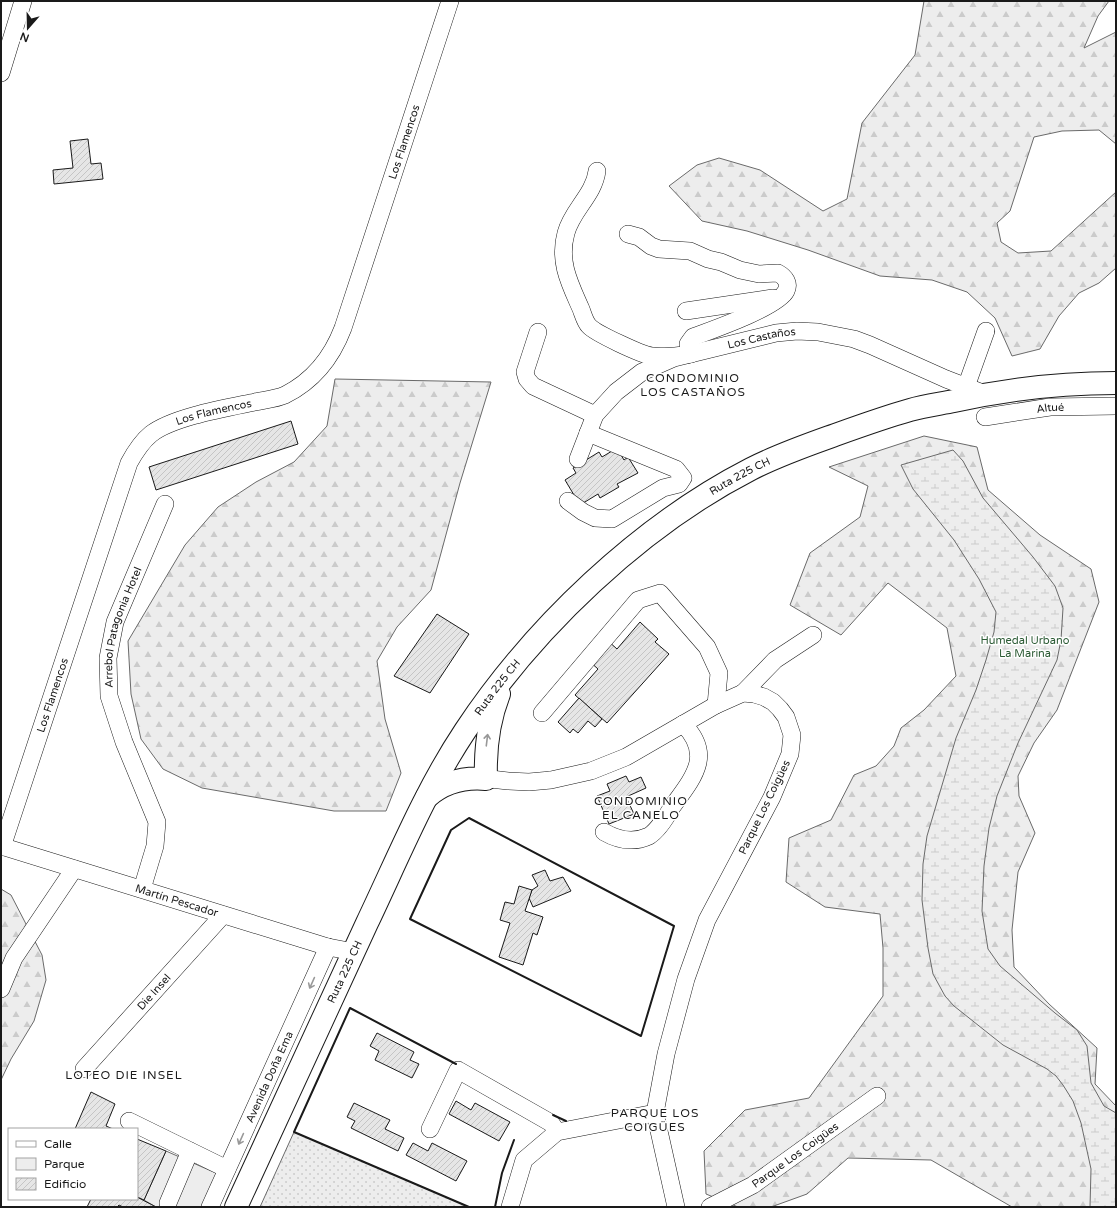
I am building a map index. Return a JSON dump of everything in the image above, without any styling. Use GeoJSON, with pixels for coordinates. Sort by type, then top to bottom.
{"type":"FeatureCollection","features":[{"type":"Feature","properties":{"kind":"main road","name":"Ruta 225 CH"},"geometry":{"type":"LineString","coordinates":[[236,1207],[425,799],[442,768],[465,731],[492,693],[526,651],[578,594],[646,536],[701,497],[752,468],[802,446],[912,409],[975,391],[1062,385],[1116,384]]}},
{"type":"Feature","properties":{"kind":"main road"},"geometry":{"type":"LineString","coordinates":[[425,799],[433,792],[452,782],[463,779],[486,779],[487,745],[491,719],[503,686],[511,670]]}},
{"type":"Feature","properties":{"kind":"street"},"geometry":{"type":"LineString","coordinates":[[1,73],[23,1]]}},
{"type":"Feature","properties":{"kind":"street","name":"Los Flamencos"},"geometry":{"type":"LineString","coordinates":[[1,846],[129,463],[135,452],[150,434],[168,424],[208,413],[283,396],[308,380],[326,361],[343,328],[450,1]]}},
{"type":"Feature","properties":{"kind":"street"},"geometry":{"type":"LineString","coordinates":[[597,171],[596,179],[590,193],[571,219],[563,246],[563,260],[569,282],[589,326],[623,346],[651,356],[691,354],[688,344],[693,337],[756,312],[780,297],[786,291],[787,283],[778,273],[759,274],[740,270],[690,252],[659,249],[651,246],[639,237],[628,234]]}},
{"type":"Feature","properties":{"kind":"street"},"geometry":{"type":"LineString","coordinates":[[686,311],[780,297]]}},
{"type":"Feature","properties":{"kind":"street","name":"Los Castaños"},"geometry":{"type":"LineString","coordinates":[[578,459],[595,415],[616,392],[642,372],[669,360],[776,333],[797,331],[838,335],[870,345],[975,391]]}},
{"type":"Feature","properties":{"kind":"street"},"geometry":{"type":"LineString","coordinates":[[975,391],[986,331]]}},
{"type":"Feature","properties":{"kind":"street"},"geometry":{"type":"LineString","coordinates":[[538,332],[525,372],[527,379],[532,386],[595,415]]}},
{"type":"Feature","properties":{"kind":"street","name":"Altué"},"geometry":{"type":"LineString","coordinates":[[985,417],[1050,407],[1116,406]]}},
{"type":"Feature","properties":{"kind":"street"},"geometry":{"type":"LineString","coordinates":[[568,501],[583,512],[595,518],[612,518],[663,488],[679,484],[683,478],[676,469],[588,433]]}},
{"type":"Feature","properties":{"kind":"street","name":"Arrebol Patagonia Hotel"},"geometry":{"type":"LineString","coordinates":[[142,889],[155,846],[158,822],[124,742],[109,696],[108,658],[115,622],[165,504]]}},
{"type":"Feature","properties":{"kind":"street"},"geometry":{"type":"LineString","coordinates":[[542,713],[638,600],[660,593],[707,647],[719,673],[716,705]]}},
{"type":"Feature","properties":{"kind":"street"},"geometry":{"type":"LineString","coordinates":[[442,768],[461,775],[486,779],[529,782],[551,780],[591,772],[626,757],[716,705],[744,693],[775,660],[813,635]]}},
{"type":"Feature","properties":{"kind":"street","name":"Parque Los Coigües"},"geometry":{"type":"LineString","coordinates":[[676,1207],[654,1114],[666,1054],[686,979],[707,920],[772,797],[790,754],[792,735],[790,726],[780,709],[773,702],[764,697],[744,693]]}},
{"type":"Feature","properties":{"kind":"street"},"geometry":{"type":"LineString","coordinates":[[604,832],[613,837],[622,839],[641,838],[650,835],[664,820],[694,777],[697,768],[698,759],[696,742],[693,735],[683,724]]}},
{"type":"Feature","properties":{"kind":"street","name":"Martín Pescador"},"geometry":{"type":"LineString","coordinates":[[1,846],[328,947],[354,952]]}},
{"type":"Feature","properties":{"kind":"street"},"geometry":{"type":"LineString","coordinates":[[1,989],[14,958],[74,869]]}},
{"type":"Feature","properties":{"kind":"street","name":"Die Insel"},"geometry":{"type":"LineString","coordinates":[[84,1069],[224,914]]}},
{"type":"Feature","properties":{"kind":"street","name":"Avenida Doña Ema"},"geometry":{"type":"LineString","coordinates":[[210,1207],[328,947]]}},
{"type":"Feature","properties":{"kind":"street"},"geometry":{"type":"LineString","coordinates":[[430,1129],[458,1070],[551,1123],[557,1132]]}},
{"type":"Feature","properties":{"kind":"street","name":"Parque Los Coigües"},"geometry":{"type":"LineString","coordinates":[[710,1207],[754,1185],[877,1096]]}},
{"type":"Feature","properties":{"kind":"street"},"geometry":{"type":"LineString","coordinates":[[510,1207],[524,1160],[557,1132],[654,1114]]}},
{"type":"Feature","properties":{"kind":"street"},"geometry":{"type":"LineString","coordinates":[[129,1121],[227,1169]]}},
{"type":"Feature","properties":{"kind":"street"},"geometry":{"type":"LineString","coordinates":[[168,1203],[190,1151]]}},
{"type":"Feature","properties":{"kind":"green space"},"geometry":{"type":"Polygon","coordinates":[[[924,1],[1109,1],[1098,16],[1084,48],[1116,32],[1116,144],[1099,130],[1062,131],[1034,137],[1010,211],[997,223],[1001,242],[1018,253],[1051,251],[1116,192],[1116,268],[1099,283],[1079,293],[1059,316],[1040,349],[1012,356],[995,318],[967,292],[932,280],[880,276],[808,250],[747,231],[702,221],[669,186],[697,165],[719,158],[760,170],[823,211],[847,199],[862,123],[915,55],[924,1]]]}},
{"type":"Feature","properties":{"kind":"green space"},"geometry":{"type":"Polygon","coordinates":[[[335,379],[491,382],[460,483],[431,590],[397,627],[377,661],[385,719],[401,773],[386,811],[334,811],[202,788],[163,769],[141,739],[131,694],[128,641],[185,545],[218,507],[256,482],[294,462],[327,426],[335,379]]]}},
{"type":"Feature","properties":{"kind":"green space"},"geometry":{"type":"Polygon","coordinates":[[[924,436],[977,447],[988,490],[1040,535],[1091,569],[1099,602],[1057,710],[1034,743],[1018,776],[1019,796],[1035,833],[1018,872],[1012,930],[1014,967],[1049,1004],[1097,1048],[1095,1084],[1116,1106],[1116,1207],[1012,1207],[931,1160],[848,1158],[807,1194],[771,1207],[738,1207],[706,1194],[704,1151],[745,1110],[809,1098],[883,996],[883,948],[880,914],[825,907],[786,882],[789,838],[831,820],[854,775],[876,766],[894,746],[901,728],[924,710],[956,676],[947,628],[888,583],[841,635],[790,605],[810,553],[860,517],[868,486],[829,467],[924,436]]]}},
{"type":"Feature","properties":{"kind":"green space","name":"Humedal Urbano La Marina"},"geometry":{"type":"Polygon","coordinates":[[[953,450],[963,461],[983,498],[1033,557],[1055,586],[1063,608],[1061,640],[1057,660],[1018,743],[997,796],[989,828],[984,866],[982,911],[988,949],[1000,966],[1077,1030],[1087,1046],[1091,1083],[1104,1106],[1116,1113],[1116,1207],[1090,1207],[1091,1169],[1081,1123],[1073,1101],[1056,1076],[1047,1069],[1003,1045],[954,1006],[945,996],[933,974],[922,900],[923,864],[927,836],[956,738],[976,690],[986,660],[994,632],[996,612],[979,579],[954,540],[913,489],[901,465],[953,450]]]}},
{"type":"Feature","properties":{"kind":"green space"},"geometry":{"type":"Polygon","coordinates":[[[1,889],[11,895],[42,955],[46,980],[34,1021],[11,1059],[1,1080],[1,889]]]}},
{"type":"Feature","properties":{"kind":"green space"},"geometry":{"type":"Polygon","coordinates":[[[294,1132],[469,1207],[260,1207],[294,1132]]]}},
{"type":"Feature","properties":{"kind":"shaded area"},"geometry":{"type":"Polygon","coordinates":[[[166,1151],[218,1174],[204,1207],[156,1207],[144,1200],[166,1151]]]}},
{"type":"Feature","properties":{"kind":"building"},"geometry":{"type":"Polygon","coordinates":[[[88,139],[91,164],[101,163],[103,179],[54,184],[53,170],[73,168],[70,141],[88,139]]]}},
{"type":"Feature","properties":{"kind":"building"},"geometry":{"type":"Polygon","coordinates":[[[291,421],[298,444],[156,490],[149,467],[291,421]]]}},
{"type":"Feature","properties":{"kind":"building"},"geometry":{"type":"Polygon","coordinates":[[[617,448],[624,460],[628,457],[638,473],[617,484],[619,487],[600,498],[598,494],[580,505],[565,480],[576,473],[573,468],[599,452],[602,457],[617,448]]]}},
{"type":"Feature","properties":{"kind":"building"},"geometry":{"type":"Polygon","coordinates":[[[437,614],[469,634],[430,693],[394,676],[437,614]]]}},
{"type":"Feature","properties":{"kind":"building"},"geometry":{"type":"Polygon","coordinates":[[[640,622],[658,639],[655,642],[669,654],[607,723],[575,695],[598,669],[589,661],[607,640],[617,649],[640,622]]]}},
{"type":"Feature","properties":{"kind":"building"},"geometry":{"type":"Polygon","coordinates":[[[579,698],[602,719],[595,727],[588,721],[578,733],[573,729],[570,733],[558,722],[579,698]]]}},
{"type":"Feature","properties":{"kind":"building"},"geometry":{"type":"Polygon","coordinates":[[[626,776],[629,782],[641,777],[646,788],[626,797],[634,814],[609,824],[597,796],[610,791],[607,784],[626,776]]]}},
{"type":"Feature","properties":{"kind":"building"},"geometry":{"type":"Polygon","coordinates":[[[545,870],[550,881],[563,877],[571,891],[533,907],[529,898],[532,890],[538,886],[532,875],[545,870]]]}},
{"type":"Feature","properties":{"kind":"building"},"geometry":{"type":"Polygon","coordinates":[[[519,886],[532,890],[525,911],[543,917],[537,935],[533,933],[523,965],[499,957],[510,923],[500,920],[505,902],[514,904],[519,886]]]}},
{"type":"Feature","properties":{"kind":"building"},"geometry":{"type":"Polygon","coordinates":[[[377,1033],[414,1052],[410,1060],[419,1064],[412,1078],[375,1060],[379,1051],[370,1046],[377,1033]]]}},
{"type":"Feature","properties":{"kind":"building"},"geometry":{"type":"Polygon","coordinates":[[[91,1092],[115,1104],[106,1126],[111,1128],[75,1128],[91,1092]]]}},
{"type":"Feature","properties":{"kind":"building"},"geometry":{"type":"Polygon","coordinates":[[[456,1101],[471,1110],[475,1103],[510,1122],[499,1141],[449,1114],[456,1101]]]}},
{"type":"Feature","properties":{"kind":"building"},"geometry":{"type":"Polygon","coordinates":[[[354,1103],[390,1120],[385,1129],[404,1138],[398,1151],[351,1128],[355,1121],[347,1117],[354,1103]]]}},
{"type":"Feature","properties":{"kind":"building"},"geometry":{"type":"Polygon","coordinates":[[[138,1139],[166,1151],[144,1200],[138,1197],[138,1139]]]}},
{"type":"Feature","properties":{"kind":"building"},"geometry":{"type":"Polygon","coordinates":[[[413,1143],[428,1151],[432,1143],[467,1161],[456,1181],[406,1155],[413,1143]]]}},
{"type":"Feature","properties":{"kind":"building"},"geometry":{"type":"Polygon","coordinates":[[[138,1198],[156,1207],[123,1207],[119,1205],[117,1207],[87,1207],[90,1200],[138,1200],[138,1198]]]}},
{"type":"Feature","properties":{"kind":"wall"},"geometry":{"type":"LineString","coordinates":[[469,818],[674,926],[641,1036],[410,919],[451,830],[469,818]]}},
{"type":"Feature","properties":{"kind":"wall"},"geometry":{"type":"LineString","coordinates":[[456,1064],[350,1008],[294,1132],[469,1207]]}},
{"type":"Feature","properties":{"kind":"wall"},"geometry":{"type":"LineString","coordinates":[[553,1115],[566,1121]]}},
{"type":"Feature","properties":{"kind":"wall"},"geometry":{"type":"LineString","coordinates":[[495,1207],[502,1173],[514,1140]]}},
{"type":"Feature","properties":{"kind":"district","name":"CONDOMINIO LOS CASTAÑOS"},"geometry":{"type":"Point","coordinates":[693,385]}},
{"type":"Feature","properties":{"kind":"district","name":"CONDOMINIO EL CANELO"},"geometry":{"type":"Point","coordinates":[641,808]}},
{"type":"Feature","properties":{"kind":"district","name":"LOTEO DIE INSEL"},"geometry":{"type":"Point","coordinates":[124,1075]}},
{"type":"Feature","properties":{"kind":"district","name":"PARQUE LOS COIGÜES"},"geometry":{"type":"Point","coordinates":[655,1120]}}]}
